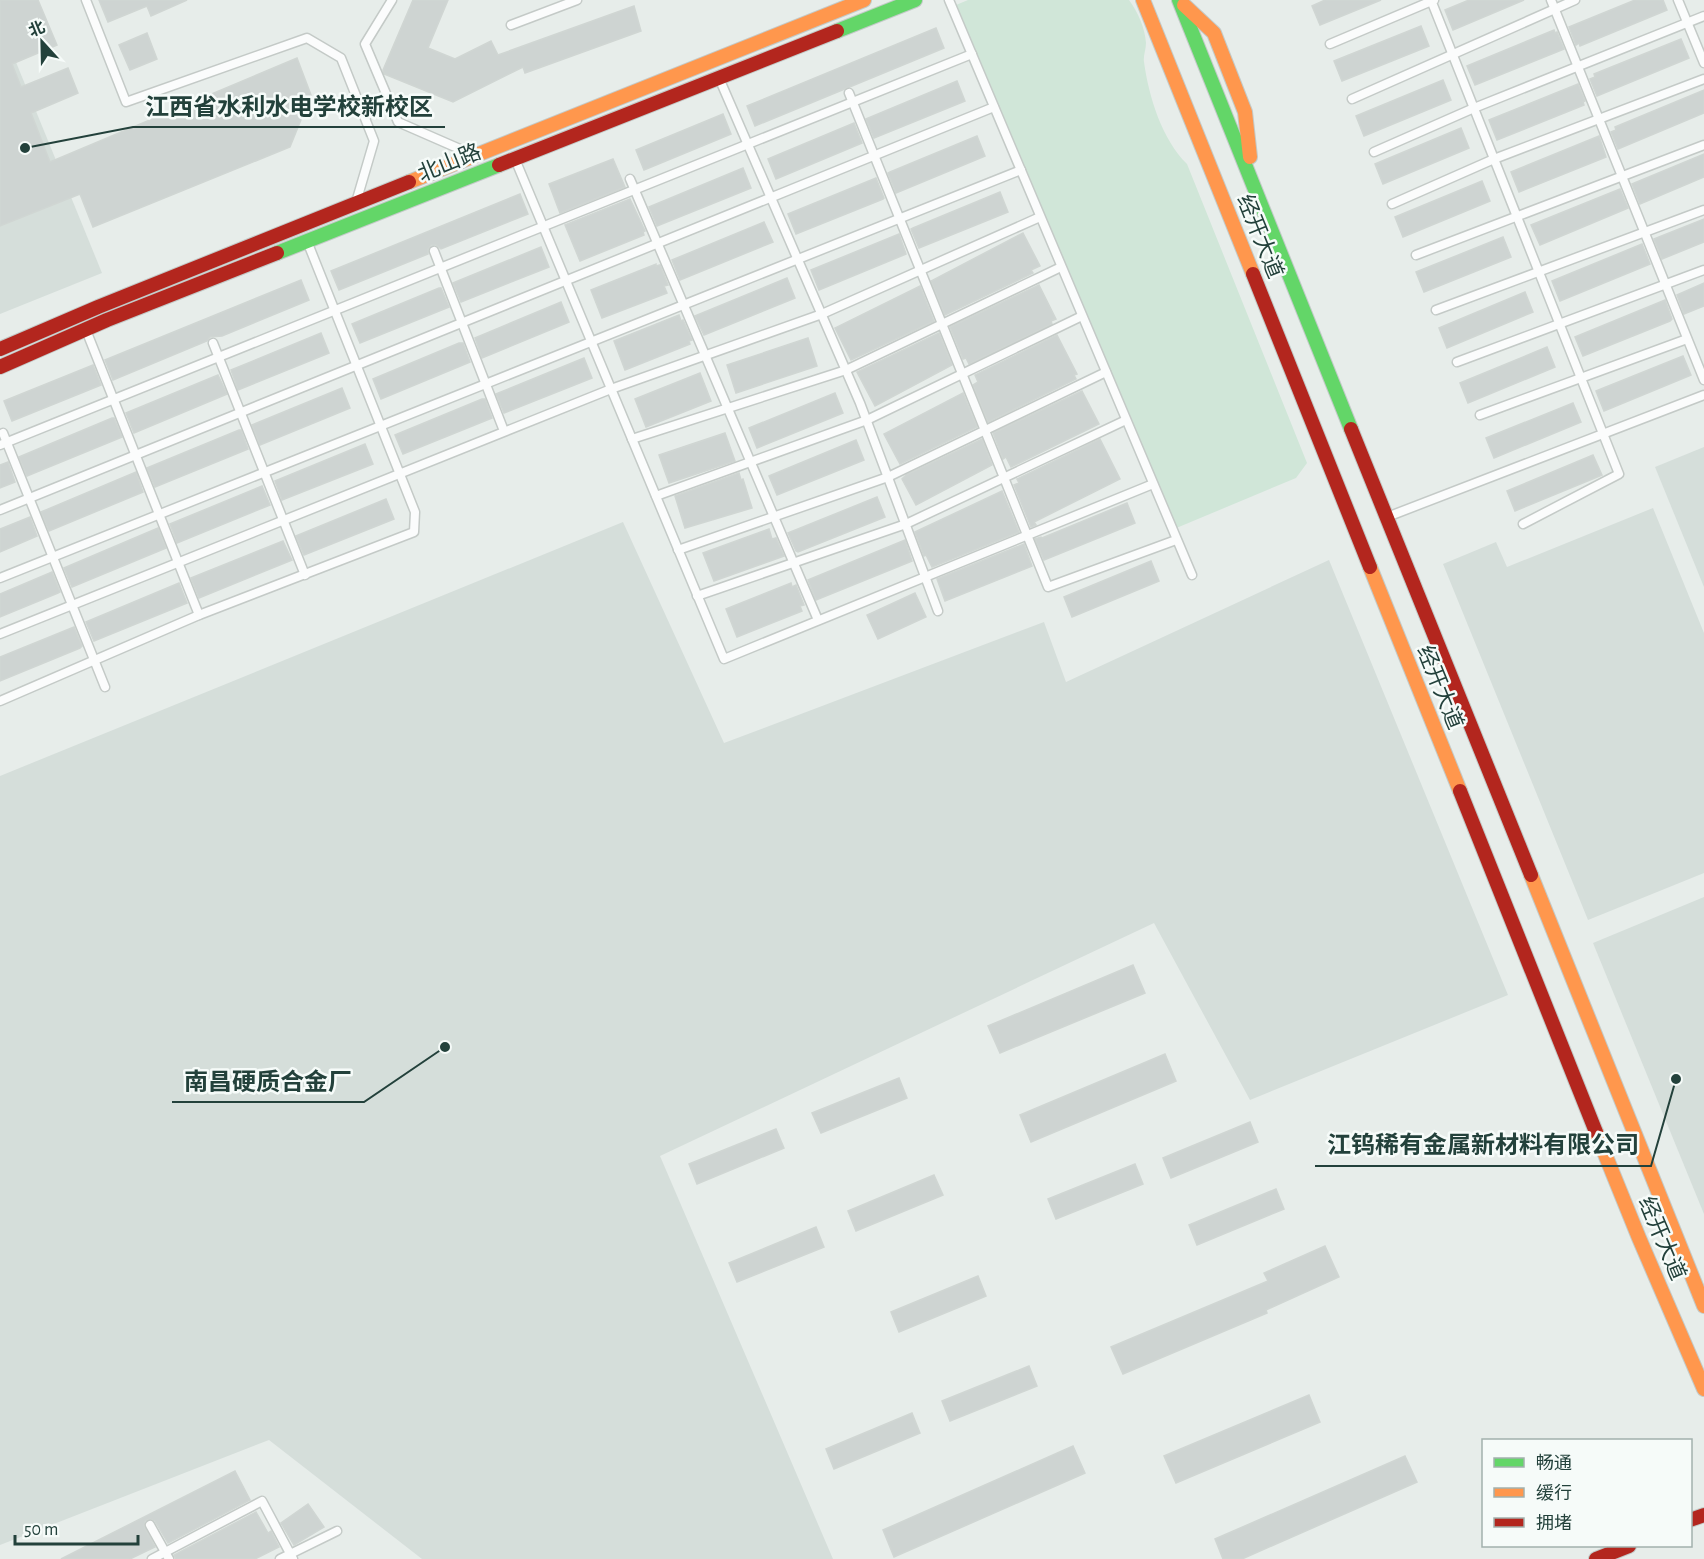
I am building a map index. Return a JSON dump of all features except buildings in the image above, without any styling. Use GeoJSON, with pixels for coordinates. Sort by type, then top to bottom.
{"type":"FeatureCollection","features":[{"type":"Feature","properties":{"kind":"main road","name":"北山路"},"geometry":{"type":"LineString","coordinates":[[0,349],[98,307],[864,0]]}},
{"type":"Feature","properties":{"kind":"main road","name":"北山路"},"geometry":{"type":"LineString","coordinates":[[0,367],[307,241],[915,0]]}},
{"type":"Feature","properties":{"kind":"main road"},"geometry":{"type":"LineString","coordinates":[[1136,0],[1152,21],[1154,68]]}},
{"type":"Feature","properties":{"kind":"main road","name":"经开大道"},"geometry":{"type":"LineString","coordinates":[[1143,0],[1630,1215],[1704,1389]]}},
{"type":"Feature","properties":{"kind":"main road"},"geometry":{"type":"LineString","coordinates":[[1179,0],[1214,33],[1245,112],[1252,184]]}},
{"type":"Feature","properties":{"kind":"main road","name":"经开大道"},"geometry":{"type":"LineString","coordinates":[[1179,0],[1704,1306]]}},
{"type":"Feature","properties":{"kind":"main road"},"geometry":{"type":"LineString","coordinates":[[1187,150],[1220,192]]}},
{"type":"Feature","properties":{"kind":"main road"},"geometry":{"type":"LineString","coordinates":[[1596,1559],[1624,1547]]}},
{"type":"Feature","properties":{"kind":"lane"},"geometry":{"type":"LineString","coordinates":[[86,0],[126,102],[307,38],[341,58],[374,141],[356,204]]}},
{"type":"Feature","properties":{"kind":"lane"},"geometry":{"type":"LineString","coordinates":[[392,0],[365,44],[398,122],[475,156]]}},
{"type":"Feature","properties":{"kind":"lane"},"geometry":{"type":"LineString","coordinates":[[511,25],[577,0]]}},
{"type":"Feature","properties":{"kind":"lane"},"geometry":{"type":"LineString","coordinates":[[949,0],[1192,575]]}},
{"type":"Feature","properties":{"kind":"lane"},"geometry":{"type":"LineString","coordinates":[[1330,44],[1432,0],[1620,474],[1523,524]]}},
{"type":"Feature","properties":{"kind":"lane"},"geometry":{"type":"LineString","coordinates":[[1551,0],[1704,380]]}},
{"type":"Feature","properties":{"kind":"lane"},"geometry":{"type":"LineString","coordinates":[[1352,99],[1575,0]]}},
{"type":"Feature","properties":{"kind":"lane"},"geometry":{"type":"LineString","coordinates":[[1678,0],[1704,63]]}},
{"type":"Feature","properties":{"kind":"lane"},"geometry":{"type":"LineString","coordinates":[[1374,152],[1474,108],[1704,16]]}},
{"type":"Feature","properties":{"kind":"lane"},"geometry":{"type":"LineString","coordinates":[[3,444],[972,54]]}},
{"type":"Feature","properties":{"kind":"lane"},"geometry":{"type":"LineString","coordinates":[[718,78],[867,420],[938,611]]}},
{"type":"Feature","properties":{"kind":"lane"},"geometry":{"type":"LineString","coordinates":[[1392,204],[1494,159],[1704,80]]}},
{"type":"Feature","properties":{"kind":"lane"},"geometry":{"type":"LineString","coordinates":[[849,93],[1048,587],[1176,540]]}},
{"type":"Feature","properties":{"kind":"lane"},"geometry":{"type":"LineString","coordinates":[[0,510],[994,107]]}},
{"type":"Feature","properties":{"kind":"lane"},"geometry":{"type":"LineString","coordinates":[[1416,255],[1704,145]]}},
{"type":"Feature","properties":{"kind":"lane"},"geometry":{"type":"LineString","coordinates":[[515,158],[724,659],[1153,484]]}},
{"type":"Feature","properties":{"kind":"lane"},"geometry":{"type":"LineString","coordinates":[[0,578],[1021,170]]}},
{"type":"Feature","properties":{"kind":"lane"},"geometry":{"type":"LineString","coordinates":[[630,179],[818,620]]}},
{"type":"Feature","properties":{"kind":"lane"},"geometry":{"type":"LineString","coordinates":[[1436,310],[1704,210]]}},
{"type":"Feature","properties":{"kind":"lane"},"geometry":{"type":"LineString","coordinates":[[0,634],[611,388],[822,314],[1040,217]]}},
{"type":"Feature","properties":{"kind":"lane"},"geometry":{"type":"LineString","coordinates":[[0,701],[199,615],[414,532],[415,512],[307,241]]}},
{"type":"Feature","properties":{"kind":"lane"},"geometry":{"type":"LineString","coordinates":[[434,252],[504,432]]}},
{"type":"Feature","properties":{"kind":"lane"},"geometry":{"type":"LineString","coordinates":[[632,439],[846,370],[1061,267]]}},
{"type":"Feature","properties":{"kind":"lane"},"geometry":{"type":"LineString","coordinates":[[1457,362],[1704,270]]}},
{"type":"Feature","properties":{"kind":"lane"},"geometry":{"type":"LineString","coordinates":[[656,496],[867,420],[1082,316]]}},
{"type":"Feature","properties":{"kind":"lane"},"geometry":{"type":"LineString","coordinates":[[86,330],[199,615]]}},
{"type":"Feature","properties":{"kind":"lane"},"geometry":{"type":"LineString","coordinates":[[1480,415],[1687,339]]}},
{"type":"Feature","properties":{"kind":"lane"},"geometry":{"type":"LineString","coordinates":[[213,343],[305,574]]}},
{"type":"Feature","properties":{"kind":"lane"},"geometry":{"type":"LineString","coordinates":[[678,550],[888,477],[1106,372]]}},
{"type":"Feature","properties":{"kind":"lane"},"geometry":{"type":"LineString","coordinates":[[1387,518],[1704,395]]}},
{"type":"Feature","properties":{"kind":"lane"},"geometry":{"type":"LineString","coordinates":[[697,596],[906,524],[1126,420]]}},
{"type":"Feature","properties":{"kind":"lane"},"geometry":{"type":"LineString","coordinates":[[3,433],[3,444],[29,498],[105,687]]}},
{"type":"Feature","properties":{"kind":"lane"},"geometry":{"type":"LineString","coordinates":[[152,1559],[167,1556],[262,1501],[291,1556]]}},
{"type":"Feature","properties":{"kind":"lane"},"geometry":{"type":"LineString","coordinates":[[150,1524],[167,1556]]}},
{"type":"Feature","properties":{"kind":"lane"},"geometry":{"type":"LineString","coordinates":[[280,1559],[291,1556],[337,1531]]}},
{"type":"Feature","properties":{"kind":"shaded area"},"geometry":{"type":"Polygon","coordinates":[[[0,23],[102,273],[0,314],[0,23]]]}},
{"type":"Feature","properties":{"kind":"shaded area"},"geometry":{"type":"Polygon","coordinates":[[[1704,447],[1704,587],[1655,467],[1704,447]]]}},
{"type":"Feature","properties":{"kind":"shaded area"},"geometry":{"type":"Polygon","coordinates":[[[1653,508],[1704,633],[1704,873],[1588,920],[1443,564],[1496,542],[1507,567],[1653,508]]]}},
{"type":"Feature","properties":{"kind":"shaded area"},"geometry":{"type":"Polygon","coordinates":[[[623,522],[724,743],[1044,622],[1066,682],[1329,560],[1508,995],[1250,1100],[1154,923],[660,1156],[833,1559],[422,1559],[269,1440],[0,1545],[0,776],[623,522]]]}},
{"type":"Feature","properties":{"kind":"shaded area"},"geometry":{"type":"Polygon","coordinates":[[[1704,897],[1704,1214],[1593,943],[1704,897]]]}},
{"type":"Feature","properties":{"kind":"green space"},"geometry":{"type":"Polygon","coordinates":[[[968,0],[1129,0],[1144,32],[1146,43],[1144,62],[1153,104],[1170,143],[1187,164],[1307,463],[1296,478],[1174,529],[956,5],[968,0]]]}},
{"type":"Feature","properties":{"kind":"traffic: fast"},"geometry":{"type":"LineString","coordinates":[[837,31],[915,0]]}},
{"type":"Feature","properties":{"kind":"traffic: fast"},"geometry":{"type":"LineString","coordinates":[[1179,0],[1351,429]]}},
{"type":"Feature","properties":{"kind":"traffic: fast"},"geometry":{"type":"LineString","coordinates":[[277,253],[499,165]]}},
{"type":"Feature","properties":{"kind":"traffic: slow"},"geometry":{"type":"LineString","coordinates":[[409,182],[864,0]]}},
{"type":"Feature","properties":{"kind":"traffic: slow"},"geometry":{"type":"LineString","coordinates":[[1143,0],[1253,274]]}},
{"type":"Feature","properties":{"kind":"traffic: slow"},"geometry":{"type":"LineString","coordinates":[[1184,5],[1214,33],[1245,112],[1250,157]]}},
{"type":"Feature","properties":{"kind":"traffic: slow"},"geometry":{"type":"LineString","coordinates":[[1370,567],[1460,791]]}},
{"type":"Feature","properties":{"kind":"traffic: slow"},"geometry":{"type":"LineString","coordinates":[[1531,875],[1704,1306]]}},
{"type":"Feature","properties":{"kind":"traffic: slow"},"geometry":{"type":"LineString","coordinates":[[1596,1132],[1704,1389]]}},
{"type":"Feature","properties":{"kind":"traffic: jam"},"geometry":{"type":"LineString","coordinates":[[499,165],[837,31]]}},
{"type":"Feature","properties":{"kind":"traffic: jam"},"geometry":{"type":"LineString","coordinates":[[0,349],[98,307],[409,182]]}},
{"type":"Feature","properties":{"kind":"traffic: jam"},"geometry":{"type":"LineString","coordinates":[[0,367],[107,320],[277,253]]}},
{"type":"Feature","properties":{"kind":"traffic: jam"},"geometry":{"type":"LineString","coordinates":[[1253,274],[1370,567]]}},
{"type":"Feature","properties":{"kind":"traffic: jam"},"geometry":{"type":"LineString","coordinates":[[1351,429],[1531,875]]}},
{"type":"Feature","properties":{"kind":"traffic: jam"},"geometry":{"type":"LineString","coordinates":[[1460,791],[1596,1132]]}},
{"type":"Feature","properties":{"kind":"traffic: jam"},"geometry":{"type":"LineString","coordinates":[[1692,1519],[1704,1515]]}},
{"type":"Feature","properties":{"kind":"traffic: jam"},"geometry":{"type":"LineString","coordinates":[[1596,1559],[1626,1547]]}},
{"type":"Feature","properties":{"kind":"place","name":"江西省水利水电学校新校区"},"geometry":{"type":"Point","coordinates":[25,148]}},
{"type":"Feature","properties":{"kind":"place","name":"南昌硬质合金厂"},"geometry":{"type":"Point","coordinates":[445,1047]}},
{"type":"Feature","properties":{"kind":"place","name":"江钨稀有金属新材料有限公司"},"geometry":{"type":"Point","coordinates":[1676,1079]}}]}
